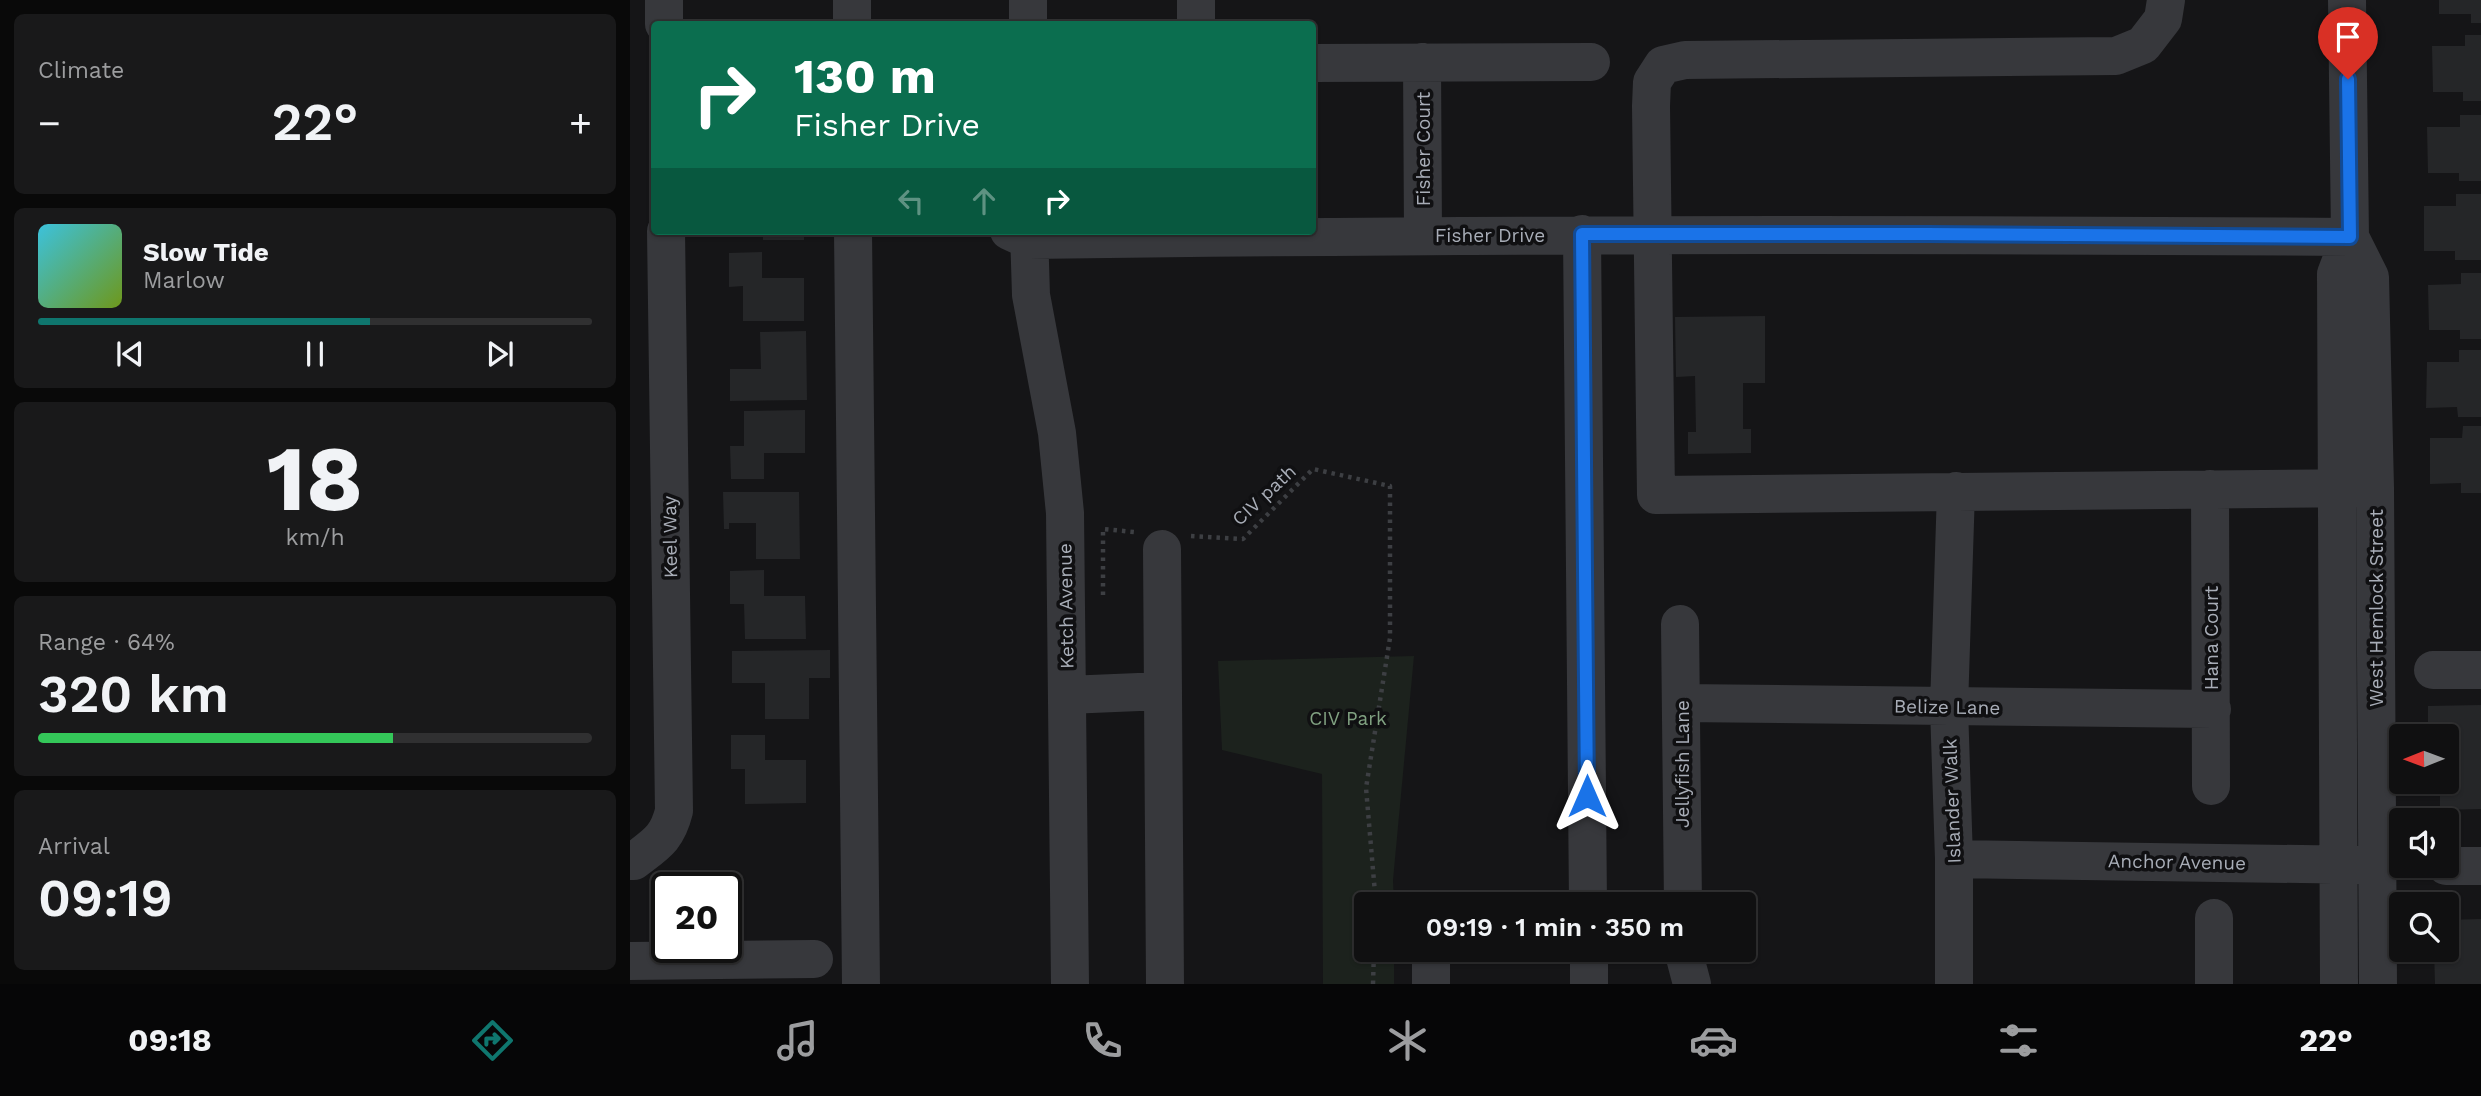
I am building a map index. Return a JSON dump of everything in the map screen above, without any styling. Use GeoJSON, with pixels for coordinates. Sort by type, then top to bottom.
{"type":"FeatureCollection","features":[{"type":"Feature","properties":{"kind":"street"},"geometry":{"type":"LineString","coordinates":[[664,0],[664,21]]}},
{"type":"Feature","properties":{"kind":"street"},"geometry":{"type":"LineString","coordinates":[[852,0],[852,21]]}},
{"type":"Feature","properties":{"kind":"street"},"geometry":{"type":"LineString","coordinates":[[1028,0],[1028,21]]}},
{"type":"Feature","properties":{"kind":"street"},"geometry":{"type":"LineString","coordinates":[[1196,0],[1196,21]]}},
{"type":"Feature","properties":{"kind":"street"},"geometry":{"type":"LineString","coordinates":[[2166,0],[2163,19],[2143,45],[2116,56],[1685,60],[1663,65],[1652,82],[1656,495],[2357,488]]}},
{"type":"Feature","properties":{"kind":"street","name":"West Hemlock Street"},"geometry":{"type":"LineString","coordinates":[[2339,984],[2339,864],[2370,277],[2350,237],[2347,0]]}},
{"type":"Feature","properties":{"kind":"street","name":"Fisher Court"},"geometry":{"type":"LineString","coordinates":[[1422,62],[1423,235]]}},
{"type":"Feature","properties":{"kind":"street"},"geometry":{"type":"LineString","coordinates":[[1316,63],[1591,62]]}},
{"type":"Feature","properties":{"kind":"street"},"geometry":{"type":"LineString","coordinates":[[1582,234],[1588,892]]}},
{"type":"Feature","properties":{"kind":"street","name":"Keel Way"},"geometry":{"type":"LineString","coordinates":[[630,861],[634,861],[662,840],[670,828],[674,811],[666,235]]}},
{"type":"Feature","properties":{"kind":"street"},"geometry":{"type":"LineString","coordinates":[[853,235],[861,984]]}},
{"type":"Feature","properties":{"kind":"street","name":"Ketch Avenue"},"geometry":{"type":"LineString","coordinates":[[1023,235],[1031,295],[1057,433],[1065,513],[1070,984]]}},
{"type":"Feature","properties":{"kind":"street","name":"Fisher Drive"},"geometry":{"type":"LineString","coordinates":[[1316,235],[2350,237]]}},
{"type":"Feature","properties":{"kind":"street","name":"West Hemlock Street"},"geometry":{"type":"LineString","coordinates":[[2357,488],[2389,865],[2378,984]]}},
{"type":"Feature","properties":{"kind":"street","name":"Hana Court"},"geometry":{"type":"LineString","coordinates":[[2210,489],[2211,786]]}},
{"type":"Feature","properties":{"kind":"street","name":"Islander Walk"},"geometry":{"type":"LineString","coordinates":[[1954,984],[1954,859],[1949,707],[1956,492]]}},
{"type":"Feature","properties":{"kind":"street"},"geometry":{"type":"LineString","coordinates":[[1162,539],[1165,984]]}},
{"type":"Feature","properties":{"kind":"street","name":"Jellyfish Lane"},"geometry":{"type":"LineString","coordinates":[[1680,624],[1683,892]]}},
{"type":"Feature","properties":{"kind":"street"},"geometry":{"type":"LineString","coordinates":[[2434,670],[2481,670]]}},
{"type":"Feature","properties":{"kind":"street"},"geometry":{"type":"LineString","coordinates":[[1067,695],[1163,691]]}},
{"type":"Feature","properties":{"kind":"street","name":"Belize Lane"},"geometry":{"type":"LineString","coordinates":[[1682,703],[2212,709]]}},
{"type":"Feature","properties":{"kind":"street","name":"Anchor Avenue"},"geometry":{"type":"LineString","coordinates":[[1954,859],[2389,865]]}},
{"type":"Feature","properties":{"kind":"street"},"geometry":{"type":"LineString","coordinates":[[2459,866],[2481,866]]}},
{"type":"Feature","properties":{"kind":"street"},"geometry":{"type":"LineString","coordinates":[[2214,918],[2214,984]]}},
{"type":"Feature","properties":{"kind":"street"},"geometry":{"type":"LineString","coordinates":[[630,961],[814,959]]}},
{"type":"Feature","properties":{"kind":"street"},"geometry":{"type":"LineString","coordinates":[[1431,962],[1431,984]]}},
{"type":"Feature","properties":{"kind":"street"},"geometry":{"type":"LineString","coordinates":[[1589,962],[1589,984]]}},
{"type":"Feature","properties":{"kind":"street"},"geometry":{"type":"LineString","coordinates":[[1686,962],[1692,984]]}},
{"type":"Feature","properties":{"kind":"path","name":"CIV path"},"geometry":{"type":"LineString","coordinates":[[1102,598],[1103,529],[1162,539],[1242,539],[1312,469],[1390,486],[1390,638],[1366,788],[1375,892]]}},
{"type":"Feature","properties":{"kind":"path"},"geometry":{"type":"LineString","coordinates":[[1373,984],[1374,962]]}},
{"type":"Feature","properties":{"kind":"green space","name":"CIV Park"},"geometry":{"type":"Polygon","coordinates":[[[1414,656],[1393,892],[1354,892],[1354,962],[1394,962],[1394,984],[1323,984],[1322,774],[1222,750],[1218,661],[1414,656]]]}},
{"type":"Feature","properties":{"kind":"building"},"geometry":{"type":"Polygon","coordinates":[[[2439,0],[2481,0],[2481,23],[2471,23],[2471,14],[2439,14],[2439,0]]]}},
{"type":"Feature","properties":{"kind":"building"},"geometry":{"type":"Polygon","coordinates":[[[2465,35],[2481,35],[2481,101],[2463,101],[2463,92],[2433,92],[2432,46],[2465,46],[2465,35]]]}},
{"type":"Feature","properties":{"kind":"building"},"geometry":{"type":"Polygon","coordinates":[[[2460,115],[2481,115],[2481,181],[2459,181],[2459,173],[2428,173],[2427,127],[2460,127],[2460,115]]]}},
{"type":"Feature","properties":{"kind":"building"},"geometry":{"type":"Polygon","coordinates":[[[2456,194],[2481,194],[2481,260],[2455,260],[2455,251],[2424,251],[2424,206],[2456,206],[2456,194]]]}},
{"type":"Feature","properties":{"kind":"building"},"geometry":{"type":"Polygon","coordinates":[[[763,235],[804,235],[804,240],[763,240],[763,235]]]}},
{"type":"Feature","properties":{"kind":"building"},"geometry":{"type":"Polygon","coordinates":[[[762,252],[762,278],[804,278],[804,321],[743,321],[743,286],[729,287],[729,253],[762,252]]]}},
{"type":"Feature","properties":{"kind":"building"},"geometry":{"type":"Polygon","coordinates":[[[2461,273],[2481,273],[2481,339],[2460,339],[2460,330],[2429,330],[2428,285],[2461,284],[2461,273]]]}},
{"type":"Feature","properties":{"kind":"building"},"geometry":{"type":"Polygon","coordinates":[[[1765,316],[1765,383],[1743,383],[1743,429],[1751,429],[1751,453],[1688,454],[1688,432],[1696,432],[1695,376],[1676,377],[1675,317],[1765,316]]]}},
{"type":"Feature","properties":{"kind":"building"},"geometry":{"type":"Polygon","coordinates":[[[806,331],[807,400],[730,401],[730,369],[761,369],[760,332],[806,331]]]}},
{"type":"Feature","properties":{"kind":"building"},"geometry":{"type":"Polygon","coordinates":[[[2459,350],[2481,350],[2481,417],[2458,417],[2457,407],[2426,408],[2427,362],[2459,362],[2459,350]]]}},
{"type":"Feature","properties":{"kind":"building"},"geometry":{"type":"Polygon","coordinates":[[[805,410],[805,453],[764,453],[764,479],[731,479],[730,446],[744,446],[744,411],[805,410]]]}},
{"type":"Feature","properties":{"kind":"building"},"geometry":{"type":"Polygon","coordinates":[[[2463,426],[2481,426],[2481,493],[2461,493],[2461,483],[2430,484],[2430,438],[2462,438],[2463,426]]]}},
{"type":"Feature","properties":{"kind":"building"},"geometry":{"type":"Polygon","coordinates":[[[723,492],[799,492],[800,559],[756,559],[756,523],[729,523],[729,529],[724,529],[723,492]]]}},
{"type":"Feature","properties":{"kind":"building"},"geometry":{"type":"Polygon","coordinates":[[[764,570],[764,596],[805,596],[806,639],[745,639],[744,604],[730,604],[730,571],[764,570]]]}},
{"type":"Feature","properties":{"kind":"building"},"geometry":{"type":"Polygon","coordinates":[[[830,650],[830,678],[809,678],[809,719],[765,719],[765,683],[732,683],[732,651],[830,650]]]}},
{"type":"Feature","properties":{"kind":"building"},"geometry":{"type":"Polygon","coordinates":[[[2481,705],[2481,809],[2440,808],[2440,794],[2459,794],[2459,724],[2428,724],[2428,706],[2481,705]]]}},
{"type":"Feature","properties":{"kind":"building"},"geometry":{"type":"Polygon","coordinates":[[[731,735],[765,735],[765,760],[806,760],[806,803],[745,804],[745,769],[731,769],[731,735]]]}},
{"type":"Feature","properties":{"kind":"building"},"geometry":{"type":"Polygon","coordinates":[[[2481,919],[2481,984],[2435,984],[2434,962],[2459,962],[2459,920],[2481,919]]]}},
{"type":"Feature","properties":{"kind":"route"},"geometry":{"type":"LineString","coordinates":[[1587,796],[1582,234],[2350,237],[2348,79]]}}]}
